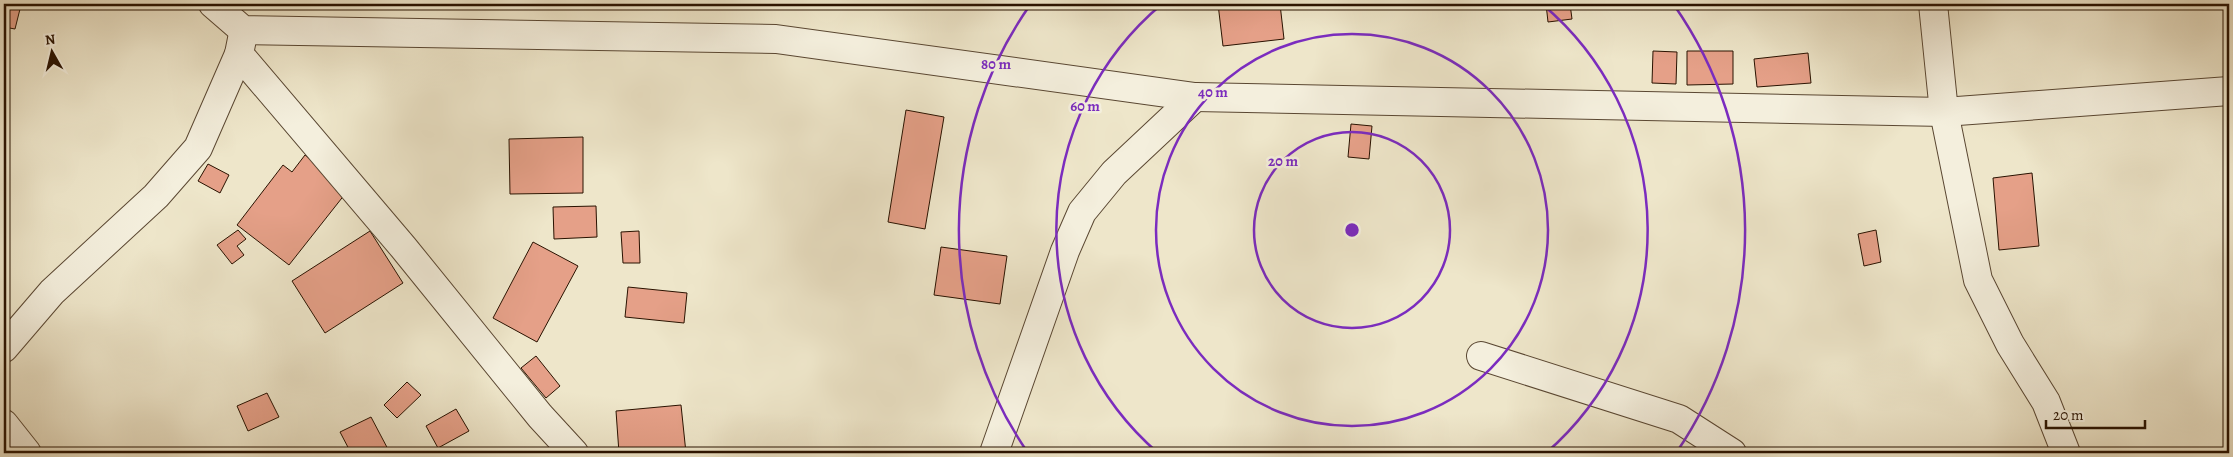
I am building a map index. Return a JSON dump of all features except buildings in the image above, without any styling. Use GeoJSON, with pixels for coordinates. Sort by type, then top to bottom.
{"type":"FeatureCollection","features":[{"type":"Feature","properties":{"kind":"street"},"geometry":{"type":"LineString","coordinates":[[213,4],[403,247],[540,416],[574,453]]}},
{"type":"Feature","properties":{"kind":"street"},"geometry":{"type":"LineString","coordinates":[[1933,4],[1944,112],[1978,280],[2010,344],[2046,402],[2066,453]]}},
{"type":"Feature","properties":{"kind":"street"},"geometry":{"type":"LineString","coordinates":[[241,42],[776,39],[1196,97],[1944,112],[2229,91]]}},
{"type":"Feature","properties":{"kind":"street"},"geometry":{"type":"LineString","coordinates":[[4,348],[52,292],[156,196],[198,148],[241,42]]}},
{"type":"Feature","properties":{"kind":"street"},"geometry":{"type":"LineString","coordinates":[[994,453],[1065,250],[1082,212],[1114,173],[1196,97]]}},
{"type":"Feature","properties":{"kind":"street"},"geometry":{"type":"LineString","coordinates":[[1481,356],[1679,419],[1732,453]]}},
{"type":"Feature","properties":{"kind":"street"},"geometry":{"type":"LineString","coordinates":[[4,424],[27,453]]}}]}
